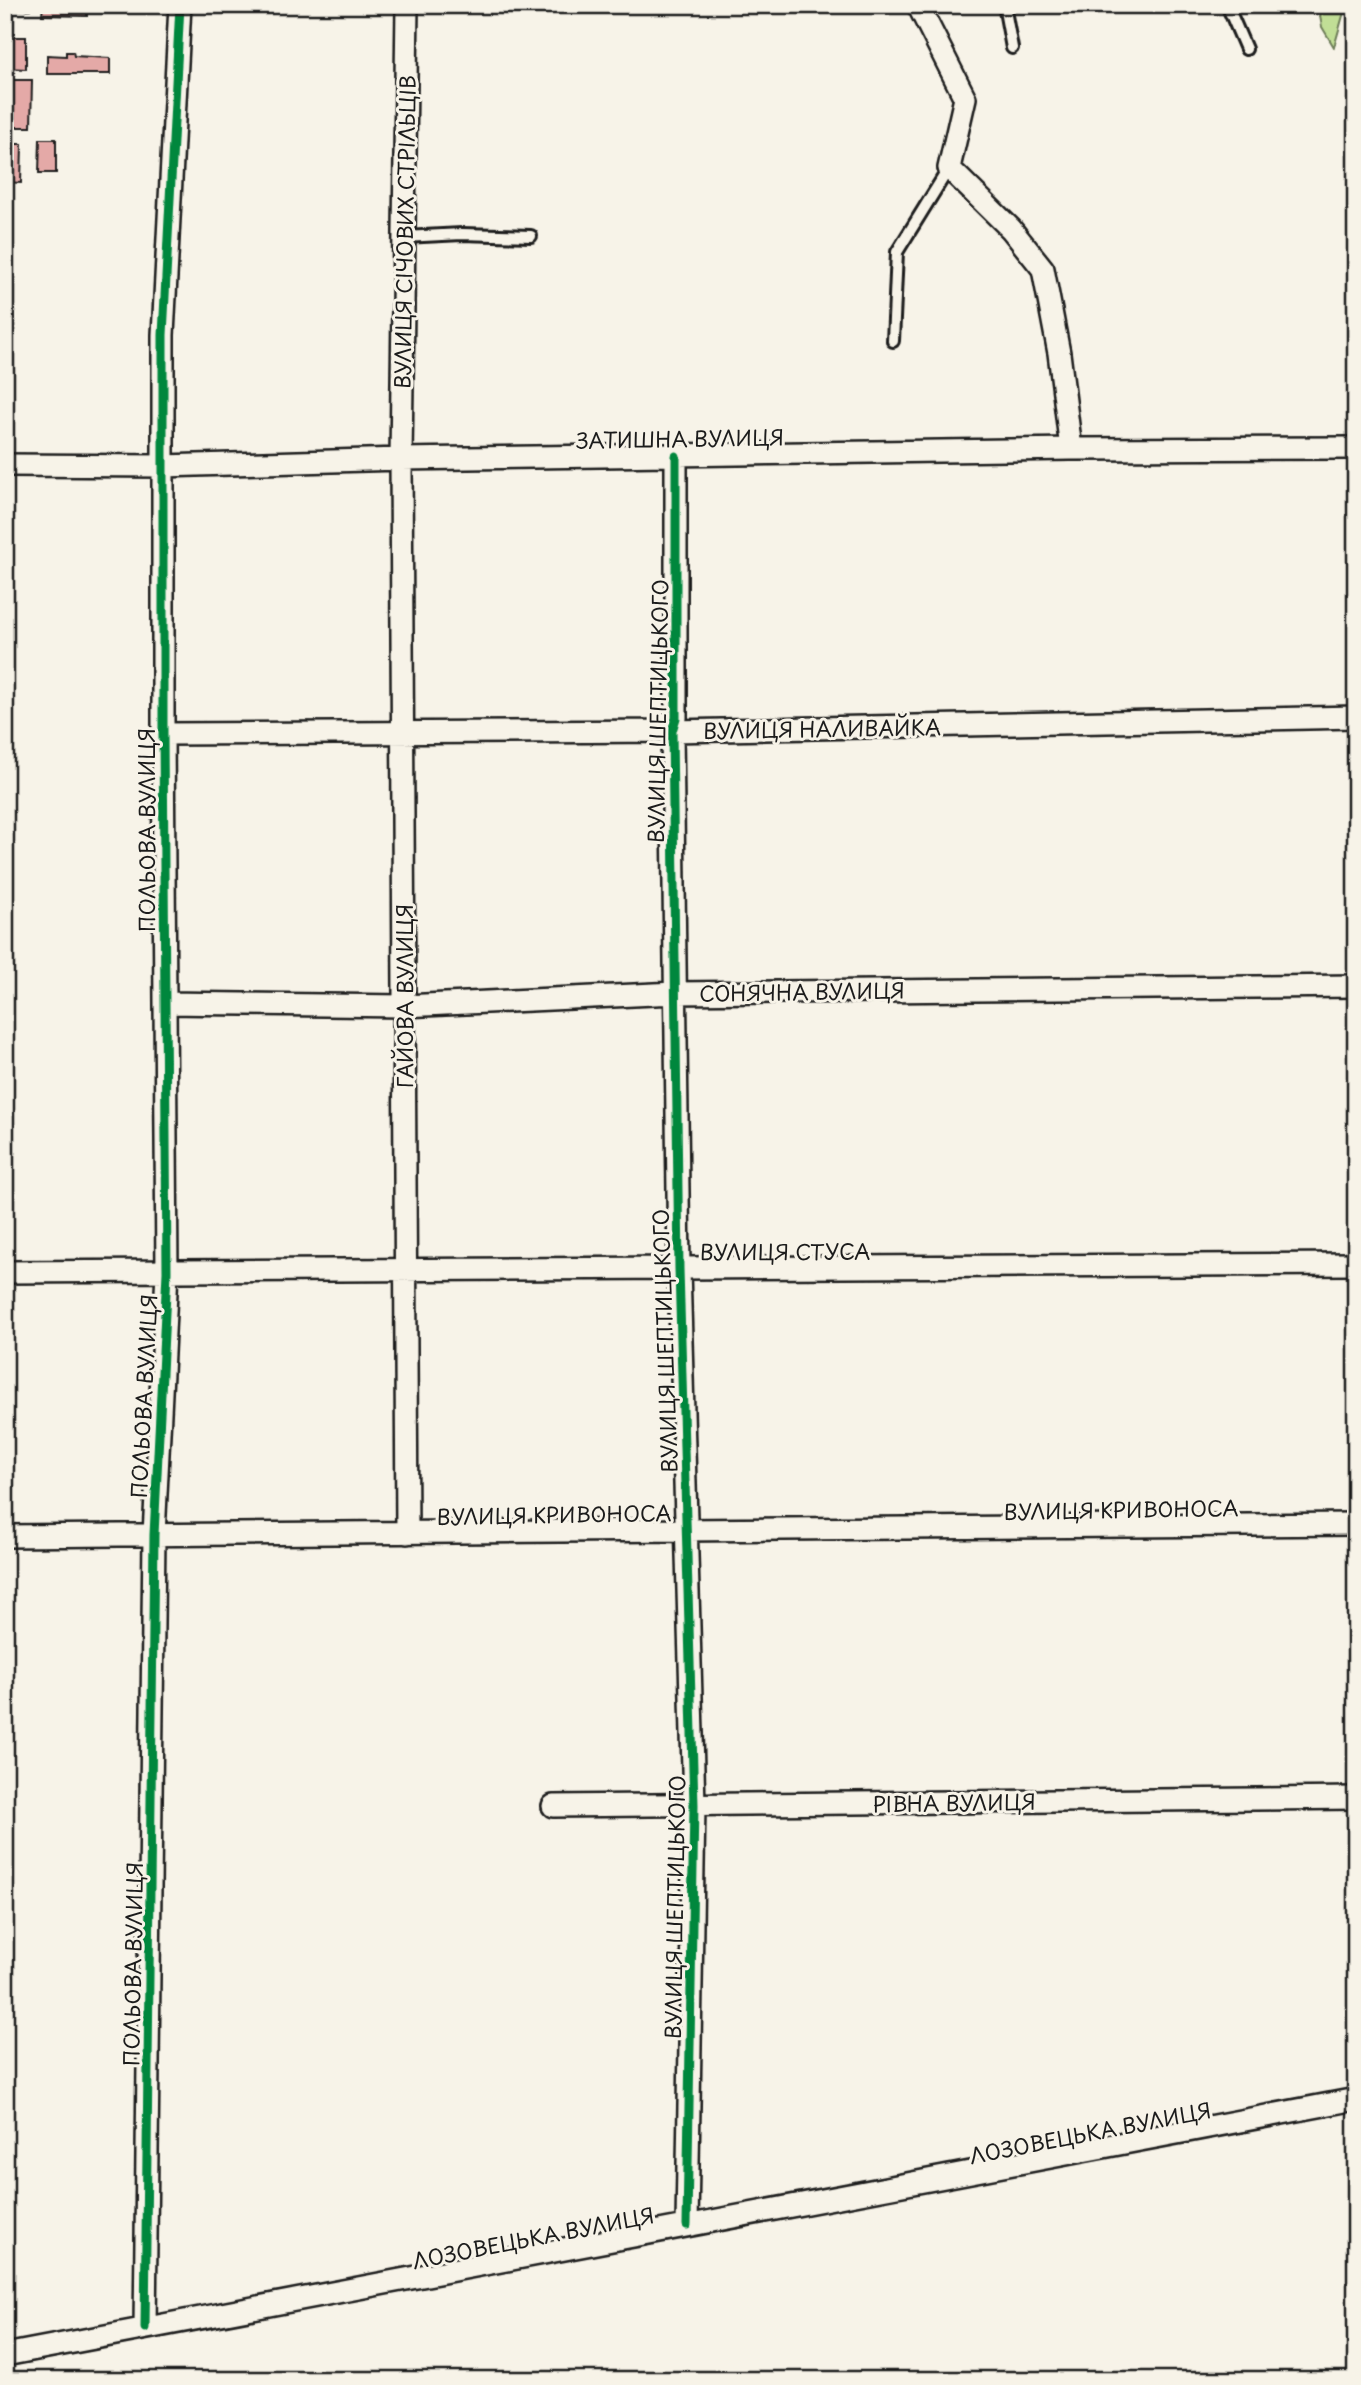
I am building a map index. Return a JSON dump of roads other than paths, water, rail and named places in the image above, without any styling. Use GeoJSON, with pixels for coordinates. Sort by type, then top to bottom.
{"type":"FeatureCollection","features":[{"type":"Feature","properties":{"kind":"street","name":"ПОЛЬОВА ВУЛИЦЯ"},"geometry":{"type":"LineString","coordinates":[[145,2328],[154,1535],[167,1272],[163,335],[180,5]]}},
{"type":"Feature","properties":{"kind":"street","name":"ВУЛИЦЯ СІЧОВИХ СТРІЛЬЦІВ"},"geometry":{"type":"LineString","coordinates":[[401,459],[407,5]]}},
{"type":"Feature","properties":{"kind":"street"},"geometry":{"type":"LineString","coordinates":[[918,5],[965,98],[949,168],[1011,229],[1043,269],[1059,353],[1071,449]]}},
{"type":"Feature","properties":{"kind":"street","name":"ЗАТИШНА ВУЛИЦЯ"},"geometry":{"type":"LineString","coordinates":[[5,465],[163,466],[401,459],[1071,449],[1356,448]]}},
{"type":"Feature","properties":{"kind":"street","name":"ВУЛИЦЯ ШЕПТИЦЬКОГО"},"geometry":{"type":"LineString","coordinates":[[676,456],[676,718],[672,731],[675,993],[679,1269],[694,1804],[687,2225]]}},
{"type":"Feature","properties":{"kind":"street","name":"ГАЙОВА ВУЛИЦЯ"},"geometry":{"type":"LineString","coordinates":[[401,459],[407,1533]]}},
{"type":"Feature","properties":{"kind":"street","name":"ВУЛИЦЯ НАЛИВАЙКА"},"geometry":{"type":"LineString","coordinates":[[163,734],[672,731],[1356,717]]}},
{"type":"Feature","properties":{"kind":"street","name":"СОНЯЧНА ВУЛИЦЯ"},"geometry":{"type":"LineString","coordinates":[[165,1003],[404,1006],[675,993],[1356,986]]}},
{"type":"Feature","properties":{"kind":"street","name":"ВУЛИЦЯ СТУСА"},"geometry":{"type":"LineString","coordinates":[[5,1272],[1356,1264]]}},
{"type":"Feature","properties":{"kind":"street","name":"ВУЛИЦЯ КРИВОНОСА"},"geometry":{"type":"LineString","coordinates":[[5,1536],[1356,1524]]}},
{"type":"Feature","properties":{"kind":"street","name":"РІВНА ВУЛИЦЯ"},"geometry":{"type":"LineString","coordinates":[[553,1806],[1356,1798]]}},
{"type":"Feature","properties":{"kind":"street","name":"ЛОЗОВЕЦЬКА ВУЛИЦЯ"},"geometry":{"type":"LineString","coordinates":[[5,2355],[1356,2099]]}},
{"type":"Feature","properties":{"kind":"lane"},"geometry":{"type":"LineString","coordinates":[[1004,5],[1012,48]]}},
{"type":"Feature","properties":{"kind":"lane"},"geometry":{"type":"LineString","coordinates":[[1227,5],[1246,49]]}},
{"type":"Feature","properties":{"kind":"lane"},"geometry":{"type":"LineString","coordinates":[[893,341],[897,252],[949,168]]}},
{"type":"Feature","properties":{"kind":"lane"},"geometry":{"type":"LineString","coordinates":[[404,237],[462,233],[531,236]]}}]}
